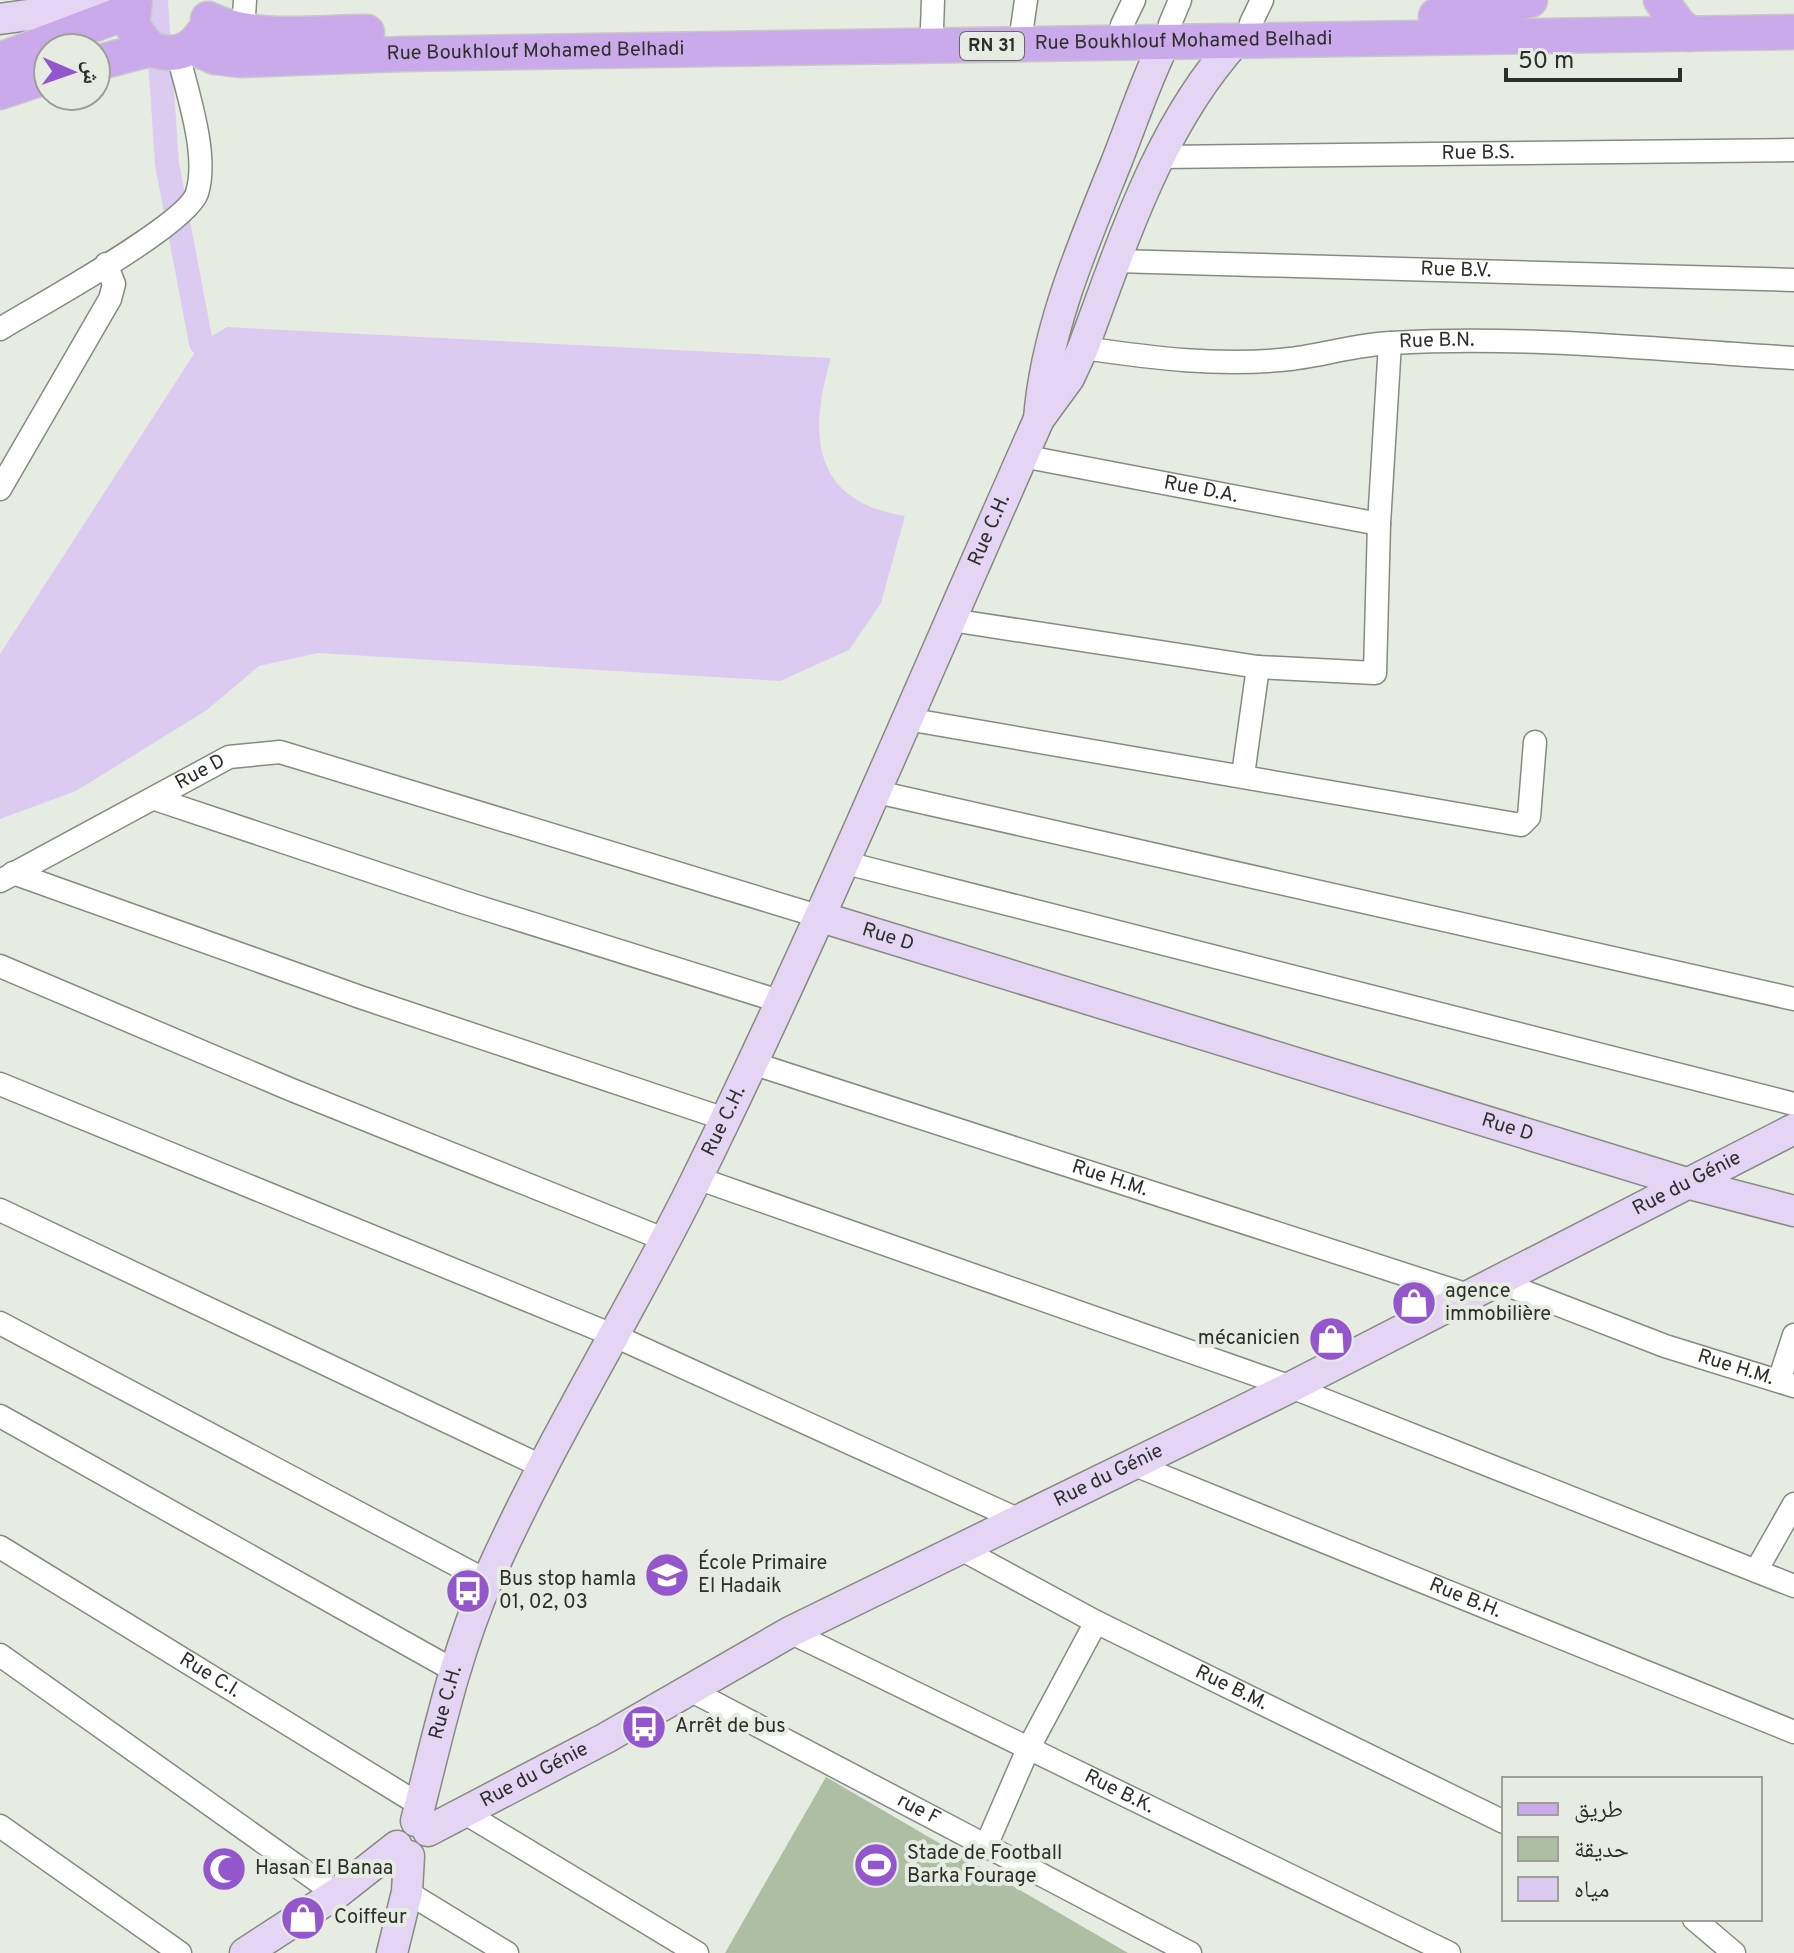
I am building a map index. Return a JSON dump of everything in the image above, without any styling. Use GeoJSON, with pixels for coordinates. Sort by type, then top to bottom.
{"type":"FeatureCollection","features":[{"type":"Feature","properties":{"kind":"main road","name":"Rue Boukhlouf Mohamed Belhadi"},"geometry":{"type":"LineString","coordinates":[[186,34],[215,57],[240,60],[1171,23],[1456,15],[1530,0]]}},
{"type":"Feature","properties":{"kind":"main road"},"geometry":{"type":"LineString","coordinates":[[1661,0],[1678,24],[1690,34]]}},
{"type":"Feature","properties":{"kind":"main road"},"geometry":{"type":"LineString","coordinates":[[134,4],[132,26],[186,34]]}},
{"type":"Feature","properties":{"kind":"main road"},"geometry":{"type":"LineString","coordinates":[[0,60],[52,43],[134,4]]}},
{"type":"Feature","properties":{"kind":"main road","name":"Rue Boukhlouf Mohamed Belhadi"},"geometry":{"type":"LineString","coordinates":[[186,34],[244,16],[1128,13],[1171,23]]}},
{"type":"Feature","properties":{"kind":"main road","name":"Rue Boukhlouf Mohamed Belhadi"},"geometry":{"type":"LineString","coordinates":[[1250,22],[1690,34],[1794,32]]}},
{"type":"Feature","properties":{"kind":"main road"},"geometry":{"type":"LineString","coordinates":[[112,58],[186,34]]}},
{"type":"Feature","properties":{"kind":"main road"},"geometry":{"type":"LineString","coordinates":[[0,92],[32,81]]}},
{"type":"Feature","properties":{"kind":"street"},"geometry":{"type":"LineString","coordinates":[[0,8],[13,0]]}},
{"type":"Feature","properties":{"kind":"street"},"geometry":{"type":"LineString","coordinates":[[0,19],[134,4]]}},
{"type":"Feature","properties":{"kind":"street","name":"Rue C.H."},"geometry":{"type":"LineString","coordinates":[[422,1819],[455,1671],[487,1581],[541,1466],[666,1240],[752,1063],[846,863],[1039,419],[1069,378],[1083,348],[1160,157],[1186,104],[1250,22]]}},
{"type":"Feature","properties":{"kind":"street","name":"Rue C.H."},"geometry":{"type":"LineString","coordinates":[[1039,419],[1042,380],[1067,289],[1146,80],[1171,23]]}},
{"type":"Feature","properties":{"kind":"street"},"geometry":{"type":"LineString","coordinates":[[0,329],[164,228],[192,205],[197,192],[196,130],[186,34]]}},
{"type":"Feature","properties":{"kind":"street","name":"Rue B.S."},"geometry":{"type":"LineString","coordinates":[[1160,157],[1794,150]]}},
{"type":"Feature","properties":{"kind":"street","name":"Rue B.V."},"geometry":{"type":"LineString","coordinates":[[1116,261],[1794,280]]}},
{"type":"Feature","properties":{"kind":"street"},"geometry":{"type":"LineString","coordinates":[[0,489],[110,299],[114,284],[106,264]]}},
{"type":"Feature","properties":{"kind":"street"},"geometry":{"type":"LineString","coordinates":[[951,620],[1258,667],[1375,673],[1379,524],[1390,343]]}},
{"type":"Feature","properties":{"kind":"street","name":"Rue B.N."},"geometry":{"type":"LineString","coordinates":[[1083,348],[1186,363],[1232,364],[1291,359],[1390,343],[1497,343],[1794,358]]}},
{"type":"Feature","properties":{"kind":"street","name":"Rue D.A."},"geometry":{"type":"LineString","coordinates":[[1022,456],[1379,524]]}},
{"type":"Feature","properties":{"kind":"street"},"geometry":{"type":"LineString","coordinates":[[1243,775],[1258,667]]}},
{"type":"Feature","properties":{"kind":"street"},"geometry":{"type":"LineString","coordinates":[[907,719],[1521,825],[1529,817],[1535,742]]}},
{"type":"Feature","properties":{"kind":"street","name":"Rue D"},"geometry":{"type":"LineString","coordinates":[[7,877],[229,757],[280,752],[1690,1184],[1794,1211]]}},
{"type":"Feature","properties":{"kind":"street"},"geometry":{"type":"LineString","coordinates":[[877,792],[1794,999]]}},
{"type":"Feature","properties":{"kind":"street"},"geometry":{"type":"LineString","coordinates":[[155,799],[463,902],[779,1001]]}},
{"type":"Feature","properties":{"kind":"street"},"geometry":{"type":"LineString","coordinates":[[846,863],[1794,1104]]}},
{"type":"Feature","properties":{"kind":"street"},"geometry":{"type":"LineString","coordinates":[[7,877],[725,1119]]}},
{"type":"Feature","properties":{"kind":"street"},"geometry":{"type":"LineString","coordinates":[[0,966],[292,1090],[666,1240]]}},
{"type":"Feature","properties":{"kind":"street","name":"Rue H.M."},"geometry":{"type":"LineString","coordinates":[[752,1063],[1468,1295]]}},
{"type":"Feature","properties":{"kind":"street"},"geometry":{"type":"LineString","coordinates":[[0,1084],[615,1336],[1017,1519]]}},
{"type":"Feature","properties":{"kind":"street","name":"Rue du Génie"},"geometry":{"type":"LineString","coordinates":[[422,1819],[465,1813],[790,1632],[1291,1387],[1794,1129]]}},
{"type":"Feature","properties":{"kind":"street"},"geometry":{"type":"LineString","coordinates":[[697,1178],[1291,1387],[1794,1586]]}},
{"type":"Feature","properties":{"kind":"street"},"geometry":{"type":"LineString","coordinates":[[0,1210],[541,1466]]}},
{"type":"Feature","properties":{"kind":"street","name":"Rue H.M."},"geometry":{"type":"LineString","coordinates":[[1497,1281],[1665,1346],[1786,1384]]}},
{"type":"Feature","properties":{"kind":"street"},"geometry":{"type":"LineString","coordinates":[[0,1323],[487,1581]]}},
{"type":"Feature","properties":{"kind":"street"},"geometry":{"type":"LineString","coordinates":[[1786,1384],[1794,1335]]}},
{"type":"Feature","properties":{"kind":"street"},"geometry":{"type":"LineString","coordinates":[[0,1416],[455,1671]]}},
{"type":"Feature","properties":{"kind":"street","name":"Rue B.H."},"geometry":{"type":"LineString","coordinates":[[1135,1465],[1794,1732]]}},
{"type":"Feature","properties":{"kind":"street"},"geometry":{"type":"LineString","coordinates":[[1756,1571],[1794,1504]]}},
{"type":"Feature","properties":{"kind":"street","name":"Rue C.I."},"geometry":{"type":"LineString","coordinates":[[0,1547],[422,1819]]}},
{"type":"Feature","properties":{"kind":"street","name":"Rue B.M."},"geometry":{"type":"LineString","coordinates":[[961,1549],[1096,1622],[1502,1821]]}},
{"type":"Feature","properties":{"kind":"street"},"geometry":{"type":"LineString","coordinates":[[985,1848],[1028,1749],[1096,1622]]}},
{"type":"Feature","properties":{"kind":"street","name":"Rue B.K."},"geometry":{"type":"LineString","coordinates":[[790,1632],[1449,1953]]}},
{"type":"Feature","properties":{"kind":"street"},"geometry":{"type":"LineString","coordinates":[[0,1655],[336,1894]]}},
{"type":"Feature","properties":{"kind":"street","name":"rue F"},"geometry":{"type":"LineString","coordinates":[[690,1690],[985,1848],[1190,1953]]}},
{"type":"Feature","properties":{"kind":"street"},"geometry":{"type":"LineString","coordinates":[[465,1813],[697,1953]]}},
{"type":"Feature","properties":{"kind":"street"},"geometry":{"type":"LineString","coordinates":[[245,1953],[403,1851],[424,1852],[429,1846],[422,1819]]}},
{"type":"Feature","properties":{"kind":"street"},"geometry":{"type":"LineString","coordinates":[[0,1826],[180,1953]]}},
{"type":"Feature","properties":{"kind":"street"},"geometry":{"type":"LineString","coordinates":[[392,1953],[407,1892],[403,1851]]}},
{"type":"Feature","properties":{"kind":"street"},"geometry":{"type":"LineString","coordinates":[[407,1892],[507,1953]]}},
{"type":"Feature","properties":{"kind":"street"},"geometry":{"type":"LineString","coordinates":[[1696,1921],[1734,1953]]}},
{"type":"Feature","properties":{"kind":"green space","name":"Stade de Football Barka Fourage"},"geometry":{"type":"Polygon","coordinates":[[[826,1777],[1128,1953],[725,1953],[826,1777]]]}},
{"type":"Feature","properties":{"kind":"water"},"geometry":{"type":"Polygon","coordinates":[[[227,327],[831,358],[820,413],[824,460],[835,480],[851,496],[874,508],[905,516],[881,603],[849,650],[780,681],[318,653],[259,666],[207,710],[76,791],[0,819],[0,654],[201,343],[227,327]]]}},
{"type":"Feature","properties":{"kind":"waterway"},"geometry":{"type":"LineString","coordinates":[[156,0],[167,164],[201,343]]}},
{"type":"Feature","properties":{"kind":"place","name":"agence immobilière"},"geometry":{"type":"Point","coordinates":[1414,1303]}},
{"type":"Feature","properties":{"kind":"place","name":"mécanicien"},"geometry":{"type":"Point","coordinates":[1331,1339]}},
{"type":"Feature","properties":{"kind":"place","name":"École Primaire El Hadaik"},"geometry":{"type":"Point","coordinates":[667,1575]}},
{"type":"Feature","properties":{"kind":"place","name":"Bus stop hamla 01, 02, 03"},"geometry":{"type":"Point","coordinates":[468,1591]}},
{"type":"Feature","properties":{"kind":"place","name":"Arrêt de bus"},"geometry":{"type":"Point","coordinates":[644,1727]}},
{"type":"Feature","properties":{"kind":"place","name":"Stade de Football Barka Fourage"},"geometry":{"type":"Point","coordinates":[876,1865]}},
{"type":"Feature","properties":{"kind":"place","name":"Hasan El Banaa"},"geometry":{"type":"Point","coordinates":[224,1869]}},
{"type":"Feature","properties":{"kind":"place","name":"Coiffeur"},"geometry":{"type":"Point","coordinates":[303,1918]}}]}
